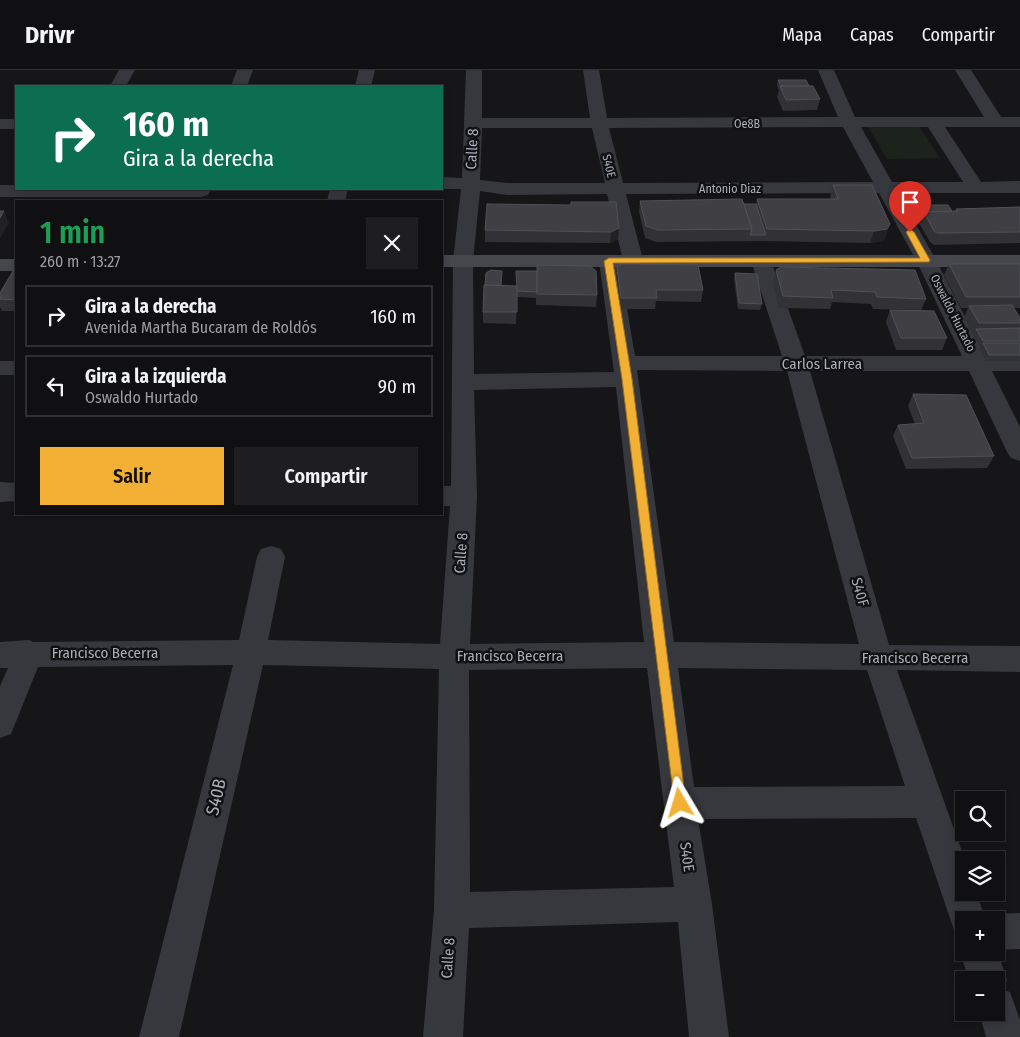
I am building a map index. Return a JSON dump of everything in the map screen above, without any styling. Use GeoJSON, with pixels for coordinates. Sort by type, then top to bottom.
{"type":"FeatureCollection","features":[{"type":"Feature","properties":{"kind":"street"},"geometry":{"type":"LineString","coordinates":[[119,85],[127,70]]}},
{"type":"Feature","properties":{"kind":"street"},"geometry":{"type":"LineString","coordinates":[[239,85],[245,70]]}},
{"type":"Feature","properties":{"kind":"street"},"geometry":{"type":"LineString","coordinates":[[363,85],[367,70]]}},
{"type":"Feature","properties":{"kind":"street","name":"Calle 8"},"geometry":{"type":"LineString","coordinates":[[443,1037],[452,910],[455,373],[452,261],[471,184],[474,70]]}},
{"type":"Feature","properties":{"kind":"street","name":"S40E"},"geometry":{"type":"LineString","coordinates":[[591,70],[599,123],[615,188],[621,261],[626,371],[694,904],[709,1037]]}},
{"type":"Feature","properties":{"kind":"street","name":"Oswaldo Hurtado"},"geometry":{"type":"LineString","coordinates":[[826,70],[850,124],[926,260],[1020,452]]}},
{"type":"Feature","properties":{"kind":"street"},"geometry":{"type":"LineString","coordinates":[[963,70],[996,122]]}},
{"type":"Feature","properties":{"kind":"street"},"geometry":{"type":"LineString","coordinates":[[933,122],[976,188]]}},
{"type":"Feature","properties":{"kind":"street","name":"Oe8B"},"geometry":{"type":"LineString","coordinates":[[474,123],[850,124],[1020,122]]}},
{"type":"Feature","properties":{"kind":"street"},"geometry":{"type":"LineString","coordinates":[[0,124],[15,124]]}},
{"type":"Feature","properties":{"kind":"street","name":"Antonio Diaz"},"geometry":{"type":"LineString","coordinates":[[443,183],[471,184],[507,189],[1020,187]]}},
{"type":"Feature","properties":{"kind":"street"},"geometry":{"type":"LineString","coordinates":[[0,191],[57,194],[200,194]]}},
{"type":"Feature","properties":{"kind":"street"},"geometry":{"type":"LineString","coordinates":[[452,261],[1020,261]]}},
{"type":"Feature","properties":{"kind":"street","name":"S40F"},"geometry":{"type":"LineString","coordinates":[[761,261],[796,363],[878,658],[965,911]]}},
{"type":"Feature","properties":{"kind":"street","name":"Carlos Larrea"},"geometry":{"type":"LineString","coordinates":[[455,373],[626,371],[796,363],[1020,364]]}},
{"type":"Feature","properties":{"kind":"street"},"geometry":{"type":"LineString","coordinates":[[0,368],[15,368]]}},
{"type":"Feature","properties":{"kind":"street"},"geometry":{"type":"LineString","coordinates":[[0,492],[15,492]]}},
{"type":"Feature","properties":{"kind":"street","name":"S40B"},"geometry":{"type":"LineString","coordinates":[[159,1037],[251,652],[271,557]]}},
{"type":"Feature","properties":{"kind":"street","name":"Francisco Becerra"},"geometry":{"type":"LineString","coordinates":[[14,654],[251,652],[454,657],[662,655],[1020,659]]}},
{"type":"Feature","properties":{"kind":"street"},"geometry":{"type":"LineString","coordinates":[[0,724],[14,654]]}},
{"type":"Feature","properties":{"kind":"street"},"geometry":{"type":"LineString","coordinates":[[680,803],[928,802]]}},
{"type":"Feature","properties":{"kind":"street"},"geometry":{"type":"LineString","coordinates":[[452,910],[694,904]]}},
{"type":"Feature","properties":{"kind":"street"},"geometry":{"type":"LineString","coordinates":[[1005,932],[1020,931]]}},
{"type":"Feature","properties":{"kind":"street"},"geometry":{"type":"LineString","coordinates":[[1001,1021],[1006,1037]]}},
{"type":"Feature","properties":{"kind":"shaded area"},"geometry":{"type":"Polygon","coordinates":[[[916,122],[940,158],[887,159],[866,123],[916,122]]]}},
{"type":"Feature","properties":{"kind":"building"},"geometry":{"type":"Polygon","coordinates":[[[778,80],[806,80],[809,86],[781,86],[778,80]]]}},
{"type":"Feature","properties":{"kind":"building"},"geometry":{"type":"Polygon","coordinates":[[[780,86],[813,86],[820,99],[786,100],[780,86]]]}},
{"type":"Feature","properties":{"kind":"building"},"geometry":{"type":"Polygon","coordinates":[[[833,185],[872,185],[890,224],[887,229],[874,231],[767,229],[757,199],[838,199],[833,185]]]}},
{"type":"Feature","properties":{"kind":"building"},"geometry":{"type":"Polygon","coordinates":[[[742,199],[752,229],[658,230],[646,226],[640,201],[742,199]]]}},
{"type":"Feature","properties":{"kind":"building"},"geometry":{"type":"Polygon","coordinates":[[[571,202],[616,202],[619,228],[611,232],[485,230],[487,204],[571,205],[571,202]]]}},
{"type":"Feature","properties":{"kind":"building"},"geometry":{"type":"Polygon","coordinates":[[[744,204],[756,204],[766,235],[750,235],[752,229],[744,204]]]}},
{"type":"Feature","properties":{"kind":"building"},"geometry":{"type":"Polygon","coordinates":[[[914,205],[948,205],[952,211],[924,212],[922,218],[914,205]]]}},
{"type":"Feature","properties":{"kind":"building"},"geometry":{"type":"Polygon","coordinates":[[[1020,207],[1020,232],[938,233],[934,231],[924,212],[958,211],[956,209],[1020,207]]]}},
{"type":"Feature","properties":{"kind":"building"},"geometry":{"type":"Polygon","coordinates":[[[622,264],[698,265],[703,290],[656,290],[657,298],[621,298],[617,267],[622,264]]]}},
{"type":"Feature","properties":{"kind":"building"},"geometry":{"type":"Polygon","coordinates":[[[949,264],[1020,264],[1020,297],[966,297],[949,264]]]}},
{"type":"Feature","properties":{"kind":"building"},"geometry":{"type":"Polygon","coordinates":[[[537,265],[590,266],[596,271],[597,295],[537,294],[537,265]]]}},
{"type":"Feature","properties":{"kind":"building"},"geometry":{"type":"Polygon","coordinates":[[[781,267],[915,270],[926,299],[877,297],[875,292],[831,290],[833,298],[783,296],[776,270],[781,267]]]}},
{"type":"Feature","properties":{"kind":"building"},"geometry":{"type":"Polygon","coordinates":[[[15,270],[15,300],[0,299],[0,293],[15,270]]]}},
{"type":"Feature","properties":{"kind":"building"},"geometry":{"type":"Polygon","coordinates":[[[491,270],[502,271],[501,285],[485,285],[486,273],[491,270]]]}},
{"type":"Feature","properties":{"kind":"building"},"geometry":{"type":"Polygon","coordinates":[[[516,271],[537,271],[537,292],[517,291],[516,271]]]}},
{"type":"Feature","properties":{"kind":"building"},"geometry":{"type":"Polygon","coordinates":[[[735,273],[757,274],[762,304],[739,303],[735,273]]]}},
{"type":"Feature","properties":{"kind":"building"},"geometry":{"type":"Polygon","coordinates":[[[484,285],[517,286],[517,312],[483,312],[484,285]]]}},
{"type":"Feature","properties":{"kind":"building"},"geometry":{"type":"Polygon","coordinates":[[[1012,305],[1020,318],[1020,323],[979,323],[969,306],[1012,305]]]}},
{"type":"Feature","properties":{"kind":"building"},"geometry":{"type":"Polygon","coordinates":[[[890,310],[934,311],[947,338],[901,338],[890,310]]]}},
{"type":"Feature","properties":{"kind":"building"},"geometry":{"type":"Polygon","coordinates":[[[1020,328],[1020,341],[983,341],[976,329],[1020,328]]]}},
{"type":"Feature","properties":{"kind":"building"},"geometry":{"type":"Polygon","coordinates":[[[983,343],[1020,343],[1020,355],[989,355],[983,343]]]}},
{"type":"Feature","properties":{"kind":"building"},"geometry":{"type":"Polygon","coordinates":[[[913,394],[966,395],[994,456],[912,458],[898,425],[924,423],[913,394]]]}},
{"type":"Feature","properties":{"kind":"route"},"geometry":{"type":"LineString","coordinates":[[680,803],[627,379],[609,261],[926,260],[910,232]]}}]}
